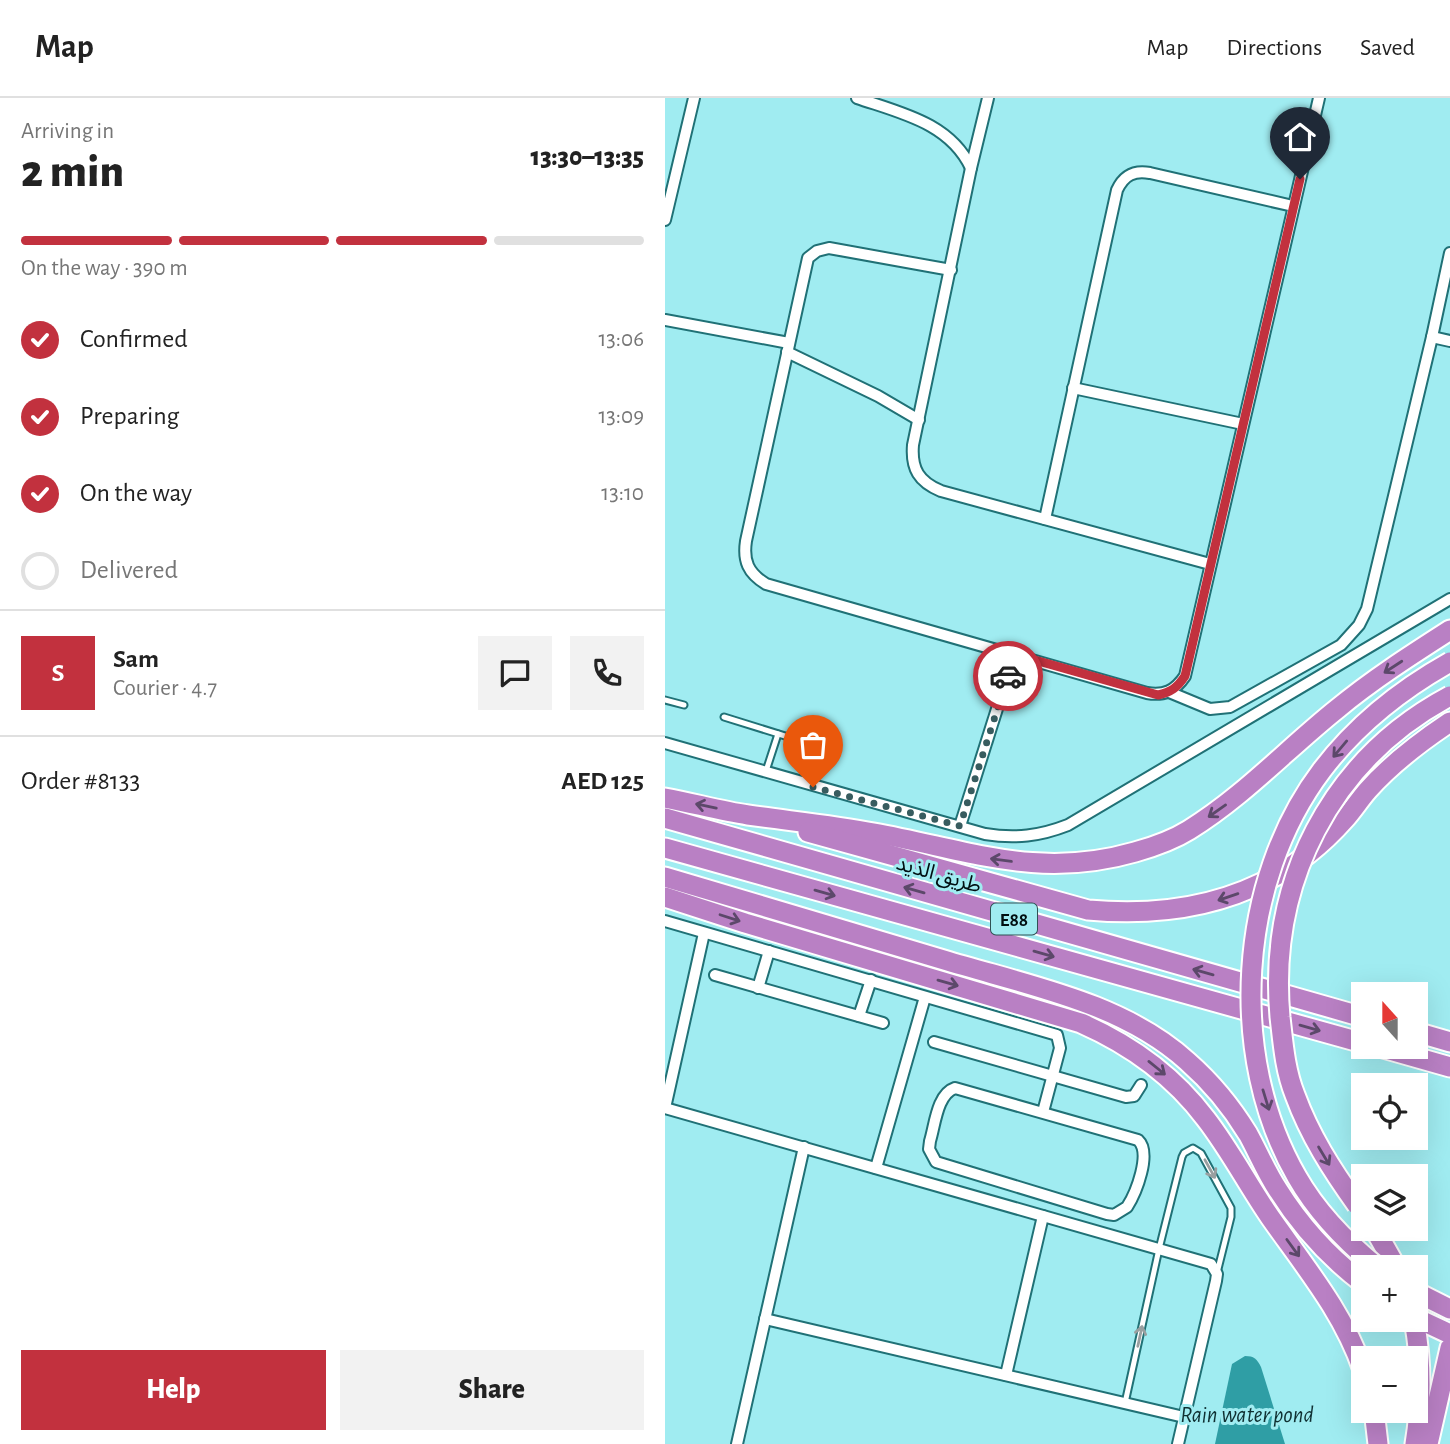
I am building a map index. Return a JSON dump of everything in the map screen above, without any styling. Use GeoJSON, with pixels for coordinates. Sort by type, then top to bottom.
{"type":"FeatureCollection","features":[{"type":"Feature","properties":{"kind":"highway"},"geometry":{"type":"LineString","coordinates":[[665,798],[747,815],[874,832],[982,857],[1023,863],[1064,865],[1109,860],[1147,849],[1187,832],[1222,808],[1338,708],[1381,675],[1450,630]]}},
{"type":"Feature","properties":{"kind":"highway"},"geometry":{"type":"LineString","coordinates":[[1362,1255],[1322,1214],[1296,1176],[1275,1130],[1261,1083],[1252,1034],[1250,984],[1255,934],[1264,890],[1278,849],[1297,809],[1321,772],[1349,738],[1381,707],[1417,681],[1450,662]]}},
{"type":"Feature","properties":{"kind":"highway"},"geometry":{"type":"LineString","coordinates":[[1351,1196],[1310,1133],[1294,1092],[1283,1050],[1279,1006],[1281,935],[1298,866],[1331,803],[1352,774],[1376,748],[1403,725],[1450,696]]}},
{"type":"Feature","properties":{"kind":"highway"},"geometry":{"type":"LineString","coordinates":[[747,815],[1054,902],[1088,910],[1159,912],[1194,907],[1250,888],[1291,866],[1345,820],[1392,764],[1450,722]]}},
{"type":"Feature","properties":{"kind":"highway","name":"طريق الذيد"},"geometry":{"type":"LineString","coordinates":[[665,818],[1351,1014]]}},
{"type":"Feature","properties":{"kind":"highway","name":"E88"},"geometry":{"type":"LineString","coordinates":[[665,848],[1351,1040]]}},
{"type":"Feature","properties":{"kind":"highway"},"geometry":{"type":"LineString","coordinates":[[665,877],[1053,993],[1120,1017],[1164,1043],[1211,1084],[1235,1114],[1277,1189],[1298,1218],[1324,1248],[1351,1272]]}},
{"type":"Feature","properties":{"kind":"highway"},"geometry":{"type":"LineString","coordinates":[[665,897],[1081,1023],[1138,1053],[1164,1072],[1187,1094],[1207,1119],[1270,1216],[1319,1283],[1354,1346]]}},
{"type":"Feature","properties":{"kind":"highway"},"geometry":{"type":"LineString","coordinates":[[1428,1036],[1450,1042]]}},
{"type":"Feature","properties":{"kind":"highway"},"geometry":{"type":"LineString","coordinates":[[1422,1059],[1450,1067]]}},
{"type":"Feature","properties":{"kind":"highway"},"geometry":{"type":"LineString","coordinates":[[1428,1298],[1450,1309]]}},
{"type":"Feature","properties":{"kind":"highway"},"geometry":{"type":"LineString","coordinates":[[1428,1325],[1450,1334]]}},
{"type":"Feature","properties":{"kind":"highway"},"geometry":{"type":"LineString","coordinates":[[1415,1444],[1422,1386],[1417,1332]]}},
{"type":"Feature","properties":{"kind":"highway"},"geometry":{"type":"LineString","coordinates":[[1429,1444],[1450,1348]]}},
{"type":"Feature","properties":{"kind":"highway"},"geometry":{"type":"LineString","coordinates":[[1376,1423],[1378,1444]]}},
{"type":"Feature","properties":{"kind":"street"},"geometry":{"type":"LineString","coordinates":[[665,220],[694,98]]}},
{"type":"Feature","properties":{"kind":"street"},"geometry":{"type":"LineString","coordinates":[[857,98],[938,130],[958,145],[971,168]]}},
{"type":"Feature","properties":{"kind":"street"},"geometry":{"type":"LineString","coordinates":[[988,98],[911,460],[916,474],[927,485],[1210,564]]}},
{"type":"Feature","properties":{"kind":"street"},"geometry":{"type":"LineString","coordinates":[[951,270],[829,247],[817,251],[809,258],[746,541],[744,554],[747,566],[755,577],[765,584],[1147,693],[1158,695],[1169,692],[1179,686],[1185,676],[1319,98]]}},
{"type":"Feature","properties":{"kind":"street"},"geometry":{"type":"LineString","coordinates":[[1045,519],[1117,190],[1122,181],[1130,174],[1140,171],[1293,206]]}},
{"type":"Feature","properties":{"kind":"street"},"geometry":{"type":"LineString","coordinates":[[1169,692],[1210,709],[1230,708],[1341,645],[1354,633],[1367,609],[1450,253]]}},
{"type":"Feature","properties":{"kind":"street"},"geometry":{"type":"LineString","coordinates":[[665,320],[788,347],[919,420]]}},
{"type":"Feature","properties":{"kind":"street"},"geometry":{"type":"LineString","coordinates":[[1432,337],[1450,341]]}},
{"type":"Feature","properties":{"kind":"street"},"geometry":{"type":"LineString","coordinates":[[1073,388],[1243,425]]}},
{"type":"Feature","properties":{"kind":"street"},"geometry":{"type":"LineString","coordinates":[[665,743],[985,834],[1019,837],[1052,831],[1450,599]]}},
{"type":"Feature","properties":{"kind":"street"},"geometry":{"type":"LineString","coordinates":[[960,826],[1014,654]]}},
{"type":"Feature","properties":{"kind":"street"},"geometry":{"type":"LineString","coordinates":[[665,921],[1057,1035],[1061,1048],[1043,1112]]}},
{"type":"Feature","properties":{"kind":"street"},"geometry":{"type":"LineString","coordinates":[[704,933],[665,1108],[1207,1262],[1215,1268],[1217,1274],[1178,1444]]}},
{"type":"Feature","properties":{"kind":"street"},"geometry":{"type":"LineString","coordinates":[[758,988],[769,951]]}},
{"type":"Feature","properties":{"kind":"street"},"geometry":{"type":"LineString","coordinates":[[715,975],[883,1023]]}},
{"type":"Feature","properties":{"kind":"street"},"geometry":{"type":"LineString","coordinates":[[859,1016],[870,980]]}},
{"type":"Feature","properties":{"kind":"street"},"geometry":{"type":"LineString","coordinates":[[876,1168],[925,997]]}},
{"type":"Feature","properties":{"kind":"street"},"geometry":{"type":"LineString","coordinates":[[934,1042],[1129,1098],[1134,1096],[1140,1085]]}},
{"type":"Feature","properties":{"kind":"street"},"geometry":{"type":"LineString","coordinates":[[960,1088],[1043,1112],[1132,1138],[1142,1144],[1145,1157],[1131,1200],[1121,1212],[1107,1214],[943,1165],[936,1162],[929,1149],[943,1098],[950,1089],[960,1088]]}},
{"type":"Feature","properties":{"kind":"street"},"geometry":{"type":"LineString","coordinates":[[737,1444],[804,1147]]}},
{"type":"Feature","properties":{"kind":"street"},"geometry":{"type":"LineString","coordinates":[[1006,1375],[1044,1216]]}},
{"type":"Feature","properties":{"kind":"street"},"geometry":{"type":"LineString","coordinates":[[765,1319],[1184,1417]]}},
{"type":"Feature","properties":{"kind":"lane"},"geometry":{"type":"LineString","coordinates":[[665,700],[684,705]]}},
{"type":"Feature","properties":{"kind":"lane"},"geometry":{"type":"LineString","coordinates":[[724,718],[830,750]]}},
{"type":"Feature","properties":{"kind":"lane"},"geometry":{"type":"LineString","coordinates":[[765,773],[778,734]]}},
{"type":"Feature","properties":{"kind":"lane"},"geometry":{"type":"LineString","coordinates":[[1125,1403],[1159,1249],[1184,1153],[1192,1148],[1198,1150],[1209,1166],[1231,1208],[1217,1274]]}},
{"type":"Feature","properties":{"kind":"water","name":"Rain water pond"},"geometry":{"type":"Polygon","coordinates":[[[1245,1356],[1255,1358],[1261,1367],[1285,1444],[1215,1444],[1232,1364],[1245,1356]]]}},
{"type":"Feature","properties":{"kind":"way so far"},"geometry":{"type":"LineString","coordinates":[[813,787],[960,826],[1008,676]]}},
{"type":"Feature","properties":{"kind":"route"},"geometry":{"type":"LineString","coordinates":[[1008,676],[1014,654],[1158,695],[1179,686],[1185,676],[1300,179]]}}]}
